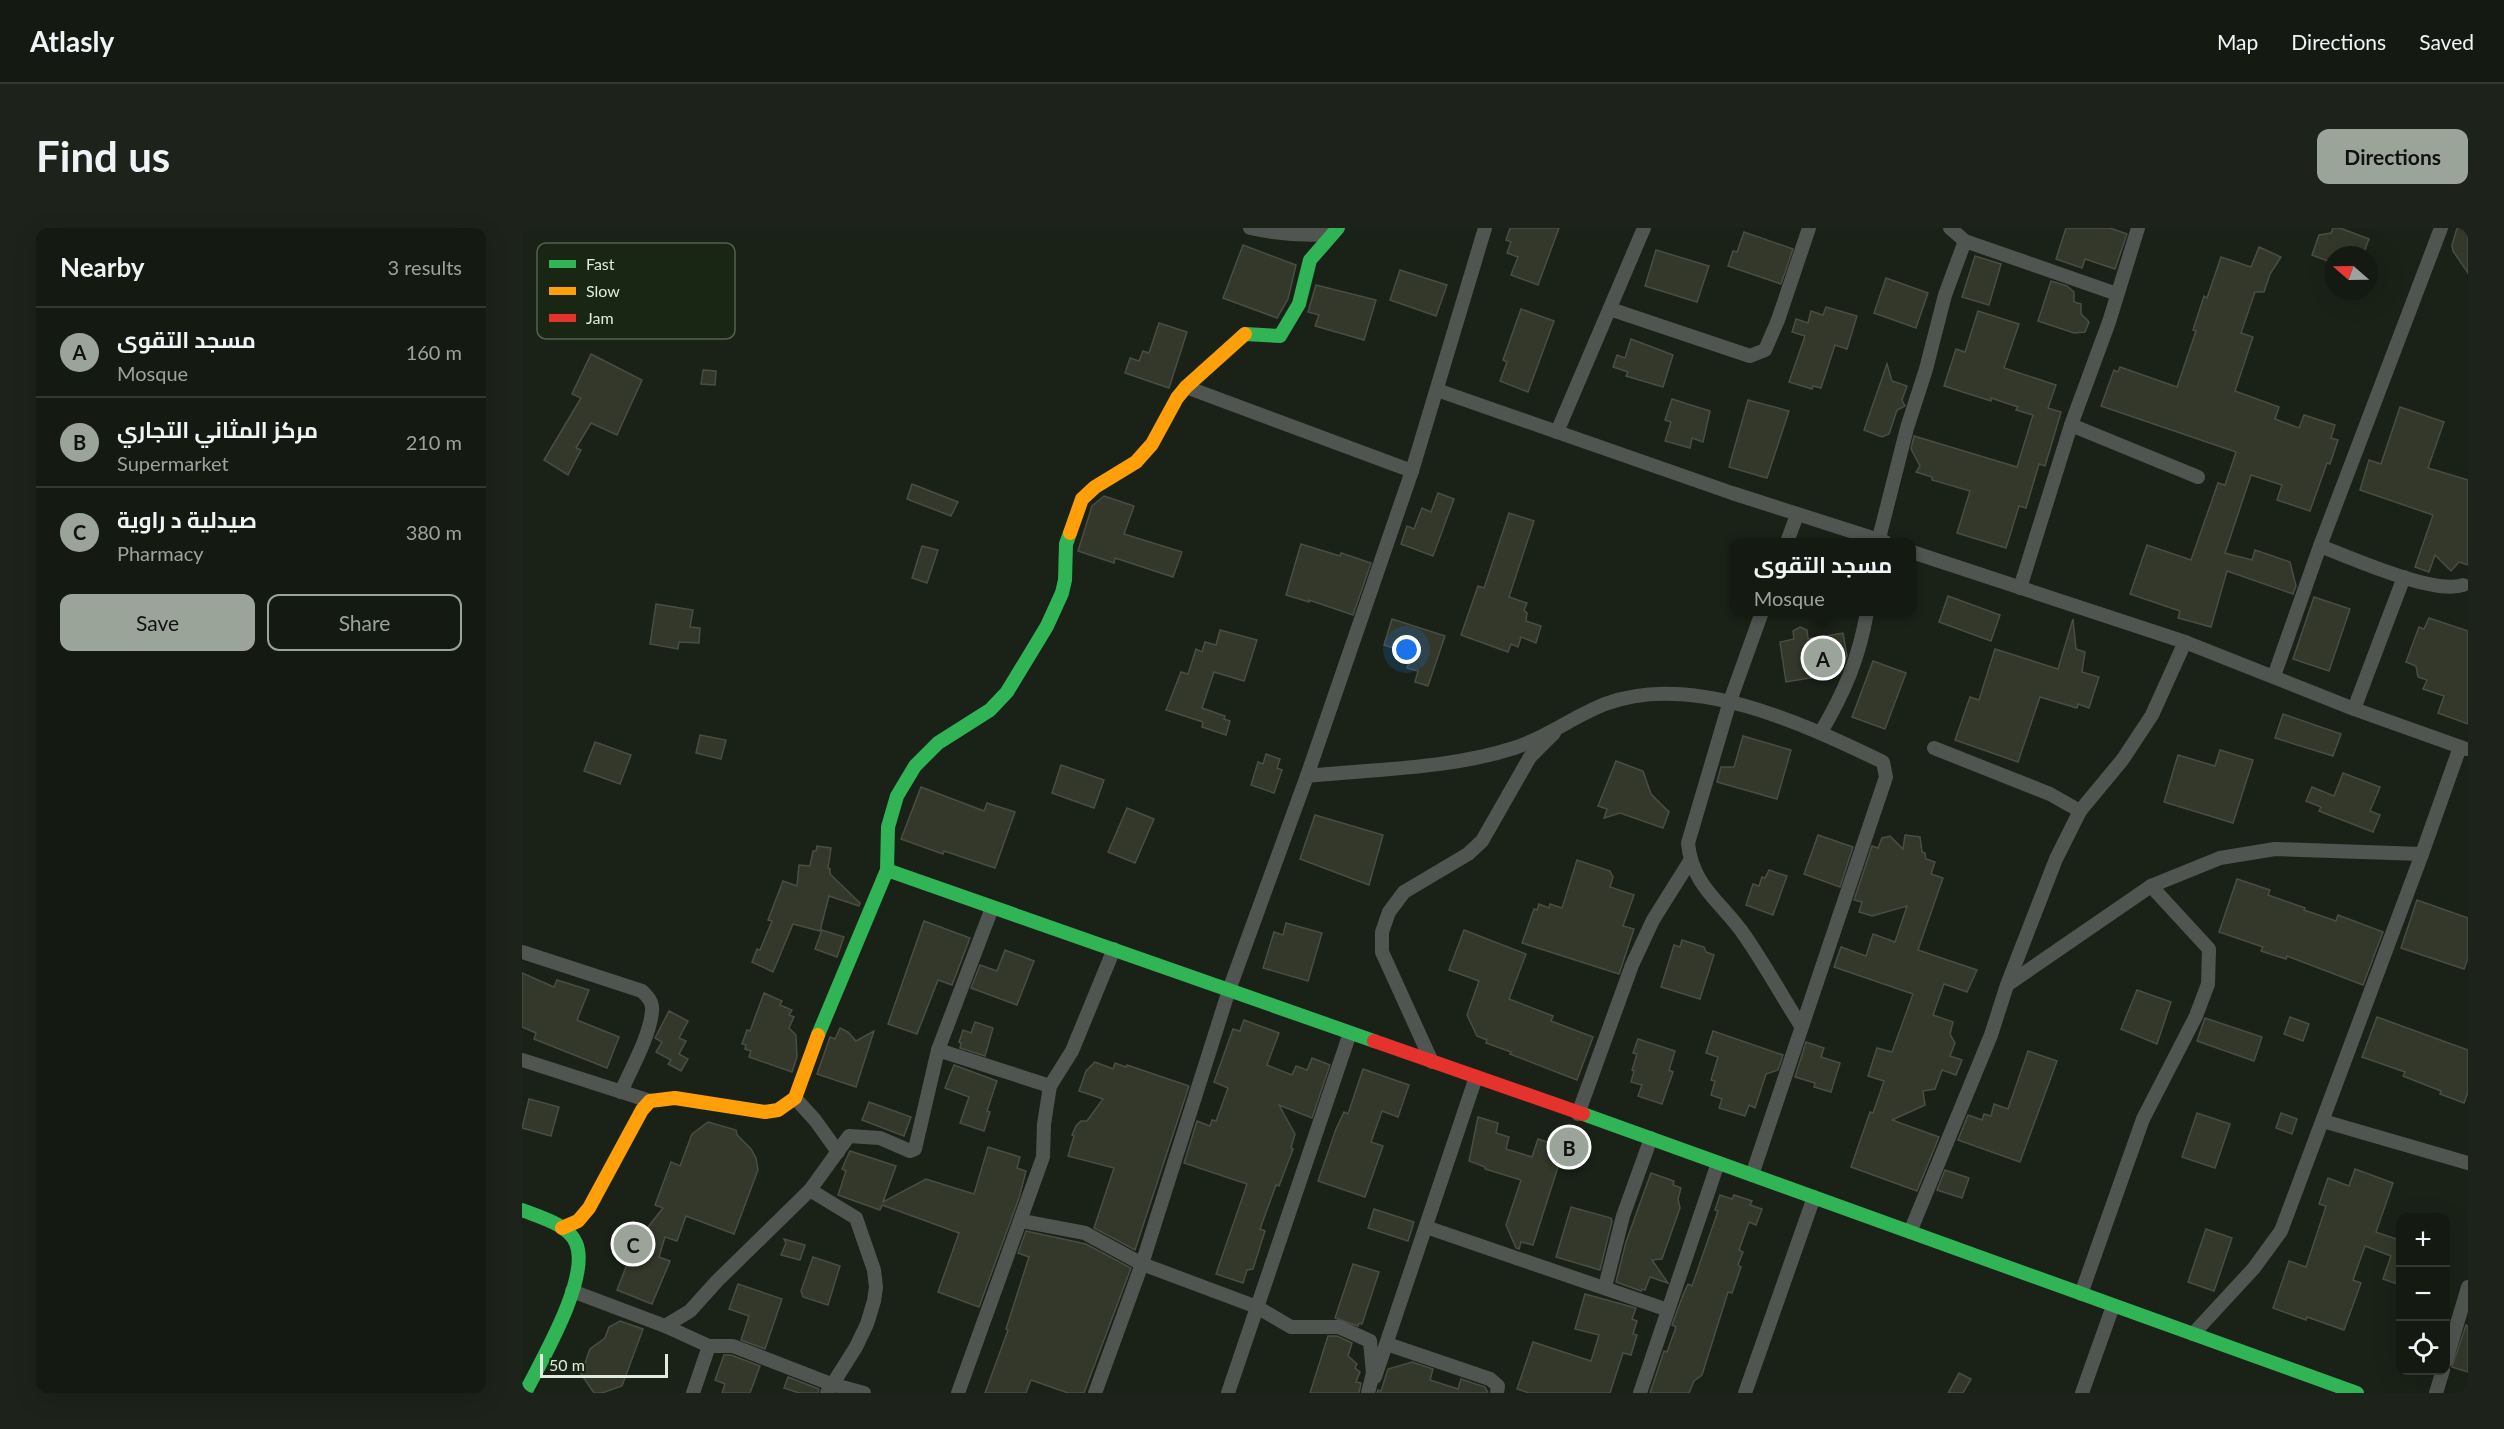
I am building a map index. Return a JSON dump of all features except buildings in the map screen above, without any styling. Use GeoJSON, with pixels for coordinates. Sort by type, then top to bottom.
{"type":"FeatureCollection","features":[{"type":"Feature","properties":{"kind":"street"},"geometry":{"type":"LineString","coordinates":[[1250,228],[1307,236],[1335,231]]}},
{"type":"Feature","properties":{"kind":"street"},"geometry":{"type":"LineString","coordinates":[[1095,1393],[1142,1264],[1229,990],[1307,776],[1412,471],[1485,228]]}},
{"type":"Feature","properties":{"kind":"street"},"geometry":{"type":"LineString","coordinates":[[1557,432],[1644,228]]}},
{"type":"Feature","properties":{"kind":"street"},"geometry":{"type":"LineString","coordinates":[[1610,309],[1750,356],[1765,350],[1778,320],[1809,228]]}},
{"type":"Feature","properties":{"kind":"street"},"geometry":{"type":"LineString","coordinates":[[1950,228],[1965,241],[2117,294]]}},
{"type":"Feature","properties":{"kind":"street"},"geometry":{"type":"LineString","coordinates":[[2020,588],[2071,425],[2138,228]]}},
{"type":"Feature","properties":{"kind":"street"},"geometry":{"type":"LineString","coordinates":[[2274,676],[2320,546],[2441,228]]}},
{"type":"Feature","properties":{"kind":"street"},"geometry":{"type":"LineString","coordinates":[[522,1060],[650,1101],[675,1098],[765,1112],[778,1110],[795,1098],[828,1008],[887,870],[888,827],[897,795],[915,766],[938,743],[990,710],[1006,692],[1047,626],[1062,593],[1065,580],[1066,544],[1082,499],[1095,487],[1136,462],[1152,444],[1177,398],[1186,387],[1246,333],[1280,336],[1299,304],[1310,260],[1335,231]]}},
{"type":"Feature","properties":{"kind":"street"},"geometry":{"type":"LineString","coordinates":[[1882,538],[1904,439],[1945,295],[1965,241]]}},
{"type":"Feature","properties":{"kind":"street"},"geometry":{"type":"LineString","coordinates":[[1186,387],[1412,471]]}},
{"type":"Feature","properties":{"kind":"street"},"geometry":{"type":"LineString","coordinates":[[1437,390],[1869,538]]}},
{"type":"Feature","properties":{"kind":"street"},"geometry":{"type":"LineString","coordinates":[[2071,425],[2198,477]]}},
{"type":"Feature","properties":{"kind":"street"},"geometry":{"type":"LineString","coordinates":[[1789,538],[1797,515]]}},
{"type":"Feature","properties":{"kind":"street"},"geometry":{"type":"LineString","coordinates":[[2320,546],[2404,578],[2454,588],[2463,585]]}},
{"type":"Feature","properties":{"kind":"street"},"geometry":{"type":"LineString","coordinates":[[1916,554],[2185,642],[2354,709],[2464,748],[2280,1231],[2254,1268],[2193,1334]]}},
{"type":"Feature","properties":{"kind":"street"},"geometry":{"type":"LineString","coordinates":[[2354,709],[2404,578]]}},
{"type":"Feature","properties":{"kind":"street"},"geometry":{"type":"LineString","coordinates":[[1761,616],[1730,701],[1688,843],[1690,861],[1702,884],[1744,934],[1801,1026]]}},
{"type":"Feature","properties":{"kind":"street"},"geometry":{"type":"LineString","coordinates":[[1821,732],[1844,693],[1862,640],[1866,616]]}},
{"type":"Feature","properties":{"kind":"street"},"geometry":{"type":"LineString","coordinates":[[1910,1232],[1991,1035],[2007,985],[2056,859],[2079,810],[2123,759],[2152,715],[2185,642]]}},
{"type":"Feature","properties":{"kind":"street"},"geometry":{"type":"LineString","coordinates":[[1307,776],[1463,760],[1516,748],[1604,704],[1647,693],[1730,701],[1821,732],[1883,762],[1886,777],[1752,1175]]}},
{"type":"Feature","properties":{"kind":"street"},"geometry":{"type":"LineString","coordinates":[[1432,1062],[1382,952],[1382,932],[1389,912],[1404,892],[1468,854],[1482,842],[1530,757],[1560,727]]}},
{"type":"Feature","properties":{"kind":"street"},"geometry":{"type":"LineString","coordinates":[[1934,748],[2050,794],[2079,810]]}},
{"type":"Feature","properties":{"kind":"street"},"geometry":{"type":"LineString","coordinates":[[2007,985],[2151,886],[2220,858],[2275,849],[2422,854]]}},
{"type":"Feature","properties":{"kind":"street"},"geometry":{"type":"LineString","coordinates":[[1578,1114],[1632,964],[1653,920],[1690,861]]}},
{"type":"Feature","properties":{"kind":"street"},"geometry":{"type":"LineString","coordinates":[[887,870],[1651,1138],[2357,1393]]}},
{"type":"Feature","properties":{"kind":"street"},"geometry":{"type":"LineString","coordinates":[[2081,1294],[2143,1119],[2196,1016],[2208,984],[2209,949],[2151,886]]}},
{"type":"Feature","properties":{"kind":"street"},"geometry":{"type":"LineString","coordinates":[[665,1326],[690,1311],[717,1281],[810,1190],[849,1136],[880,1138],[910,1151],[915,1149],[938,1050],[992,908]]}},
{"type":"Feature","properties":{"kind":"street"},"geometry":{"type":"LineString","coordinates":[[958,1393],[1022,1221],[1043,1157],[1044,1124],[1050,1086],[1072,1050],[1114,949]]}},
{"type":"Feature","properties":{"kind":"street"},"geometry":{"type":"LineString","coordinates":[[522,952],[642,991],[650,999],[652,1011],[645,1037],[621,1092]]}},
{"type":"Feature","properties":{"kind":"street"},"geometry":{"type":"LineString","coordinates":[[1228,1393],[1350,1033]]}},
{"type":"Feature","properties":{"kind":"street"},"geometry":{"type":"LineString","coordinates":[[938,1050],[1050,1086]]}},
{"type":"Feature","properties":{"kind":"street"},"geometry":{"type":"LineString","coordinates":[[1369,1393],[1476,1077]]}},
{"type":"Feature","properties":{"kind":"street"},"geometry":{"type":"LineString","coordinates":[[795,1098],[815,1120],[838,1152]]}},
{"type":"Feature","properties":{"kind":"street"},"geometry":{"type":"LineString","coordinates":[[562,1228],[578,1221],[589,1208],[642,1110],[650,1101]]}},
{"type":"Feature","properties":{"kind":"street"},"geometry":{"type":"LineString","coordinates":[[2323,1121],[2468,1163]]}},
{"type":"Feature","properties":{"kind":"street"},"geometry":{"type":"LineString","coordinates":[[1605,1287],[1623,1216],[1651,1138]]}},
{"type":"Feature","properties":{"kind":"street"},"geometry":{"type":"LineString","coordinates":[[1640,1393],[1718,1163]]}},
{"type":"Feature","properties":{"kind":"street"},"geometry":{"type":"LineString","coordinates":[[810,1190],[856,1218],[874,1270],[876,1287],[867,1324],[856,1347],[829,1388]]}},
{"type":"Feature","properties":{"kind":"street"},"geometry":{"type":"LineString","coordinates":[[1745,1393],[1814,1197]]}},
{"type":"Feature","properties":{"kind":"street"},"geometry":{"type":"LineString","coordinates":[[522,1210],[562,1228],[576,1243],[580,1258],[577,1280],[525,1393]]}},
{"type":"Feature","properties":{"kind":"street"},"geometry":{"type":"LineString","coordinates":[[1022,1221],[1085,1233],[1142,1264],[1257,1307],[1291,1327],[1339,1327],[1370,1341],[1373,1372],[1369,1393]]}},
{"type":"Feature","properties":{"kind":"street"},"geometry":{"type":"LineString","coordinates":[[1426,1227],[1668,1310]]}},
{"type":"Feature","properties":{"kind":"street"},"geometry":{"type":"LineString","coordinates":[[2450,1345],[2468,1287]]}},
{"type":"Feature","properties":{"kind":"street"},"geometry":{"type":"LineString","coordinates":[[572,1291],[665,1326],[709,1346],[733,1346],[829,1388],[864,1393]]}},
{"type":"Feature","properties":{"kind":"street"},"geometry":{"type":"LineString","coordinates":[[2082,1393],[2113,1306]]}},
{"type":"Feature","properties":{"kind":"street"},"geometry":{"type":"LineString","coordinates":[[1387,1344],[1490,1379],[1498,1386],[1497,1393]]}},
{"type":"Feature","properties":{"kind":"street"},"geometry":{"type":"LineString","coordinates":[[693,1393],[709,1346]]}},
{"type":"Feature","properties":{"kind":"street"},"geometry":{"type":"LineString","coordinates":[[2436,1393],[2442,1375]]}},
{"type":"Feature","properties":{"kind":"traffic: fast"},"geometry":{"type":"LineString","coordinates":[[1245,334],[1280,336],[1299,304],[1310,260],[1338,228]]}},
{"type":"Feature","properties":{"kind":"traffic: fast"},"geometry":{"type":"LineString","coordinates":[[818,1035],[887,870],[888,827],[897,796],[915,766],[938,743],[990,710],[1007,692],[1047,626],[1062,593],[1065,580],[1066,544],[1070,533]]}},
{"type":"Feature","properties":{"kind":"traffic: fast"},"geometry":{"type":"LineString","coordinates":[[887,870],[1374,1041]]}},
{"type":"Feature","properties":{"kind":"traffic: fast"},"geometry":{"type":"LineString","coordinates":[[1583,1114],[2357,1393]]}},
{"type":"Feature","properties":{"kind":"traffic: fast"},"geometry":{"type":"LineString","coordinates":[[522,1210],[552,1222],[567,1231],[576,1243],[579,1258],[571,1297],[525,1393]]}},
{"type":"Feature","properties":{"kind":"traffic: slow"},"geometry":{"type":"LineString","coordinates":[[1070,533],[1082,499],[1095,487],[1136,462],[1152,444],[1177,398],[1186,387],[1245,334]]}},
{"type":"Feature","properties":{"kind":"traffic: slow"},"geometry":{"type":"LineString","coordinates":[[562,1228],[578,1221],[589,1208],[642,1110],[650,1101],[675,1098],[765,1112],[778,1110],[795,1098],[818,1035]]}},
{"type":"Feature","properties":{"kind":"traffic: jam"},"geometry":{"type":"LineString","coordinates":[[1374,1041],[1583,1114]]}},
{"type":"Feature","properties":{"kind":"place","name":"مسجد التقوى"},"geometry":{"type":"Point","coordinates":[1823,658]}},
{"type":"Feature","properties":{"kind":"place","name":"مركز المثاني التجاري"},"geometry":{"type":"Point","coordinates":[1569,1147]}},
{"type":"Feature","properties":{"kind":"place","name":"صيدلية د راوية"},"geometry":{"type":"Point","coordinates":[633,1244]}}]}
